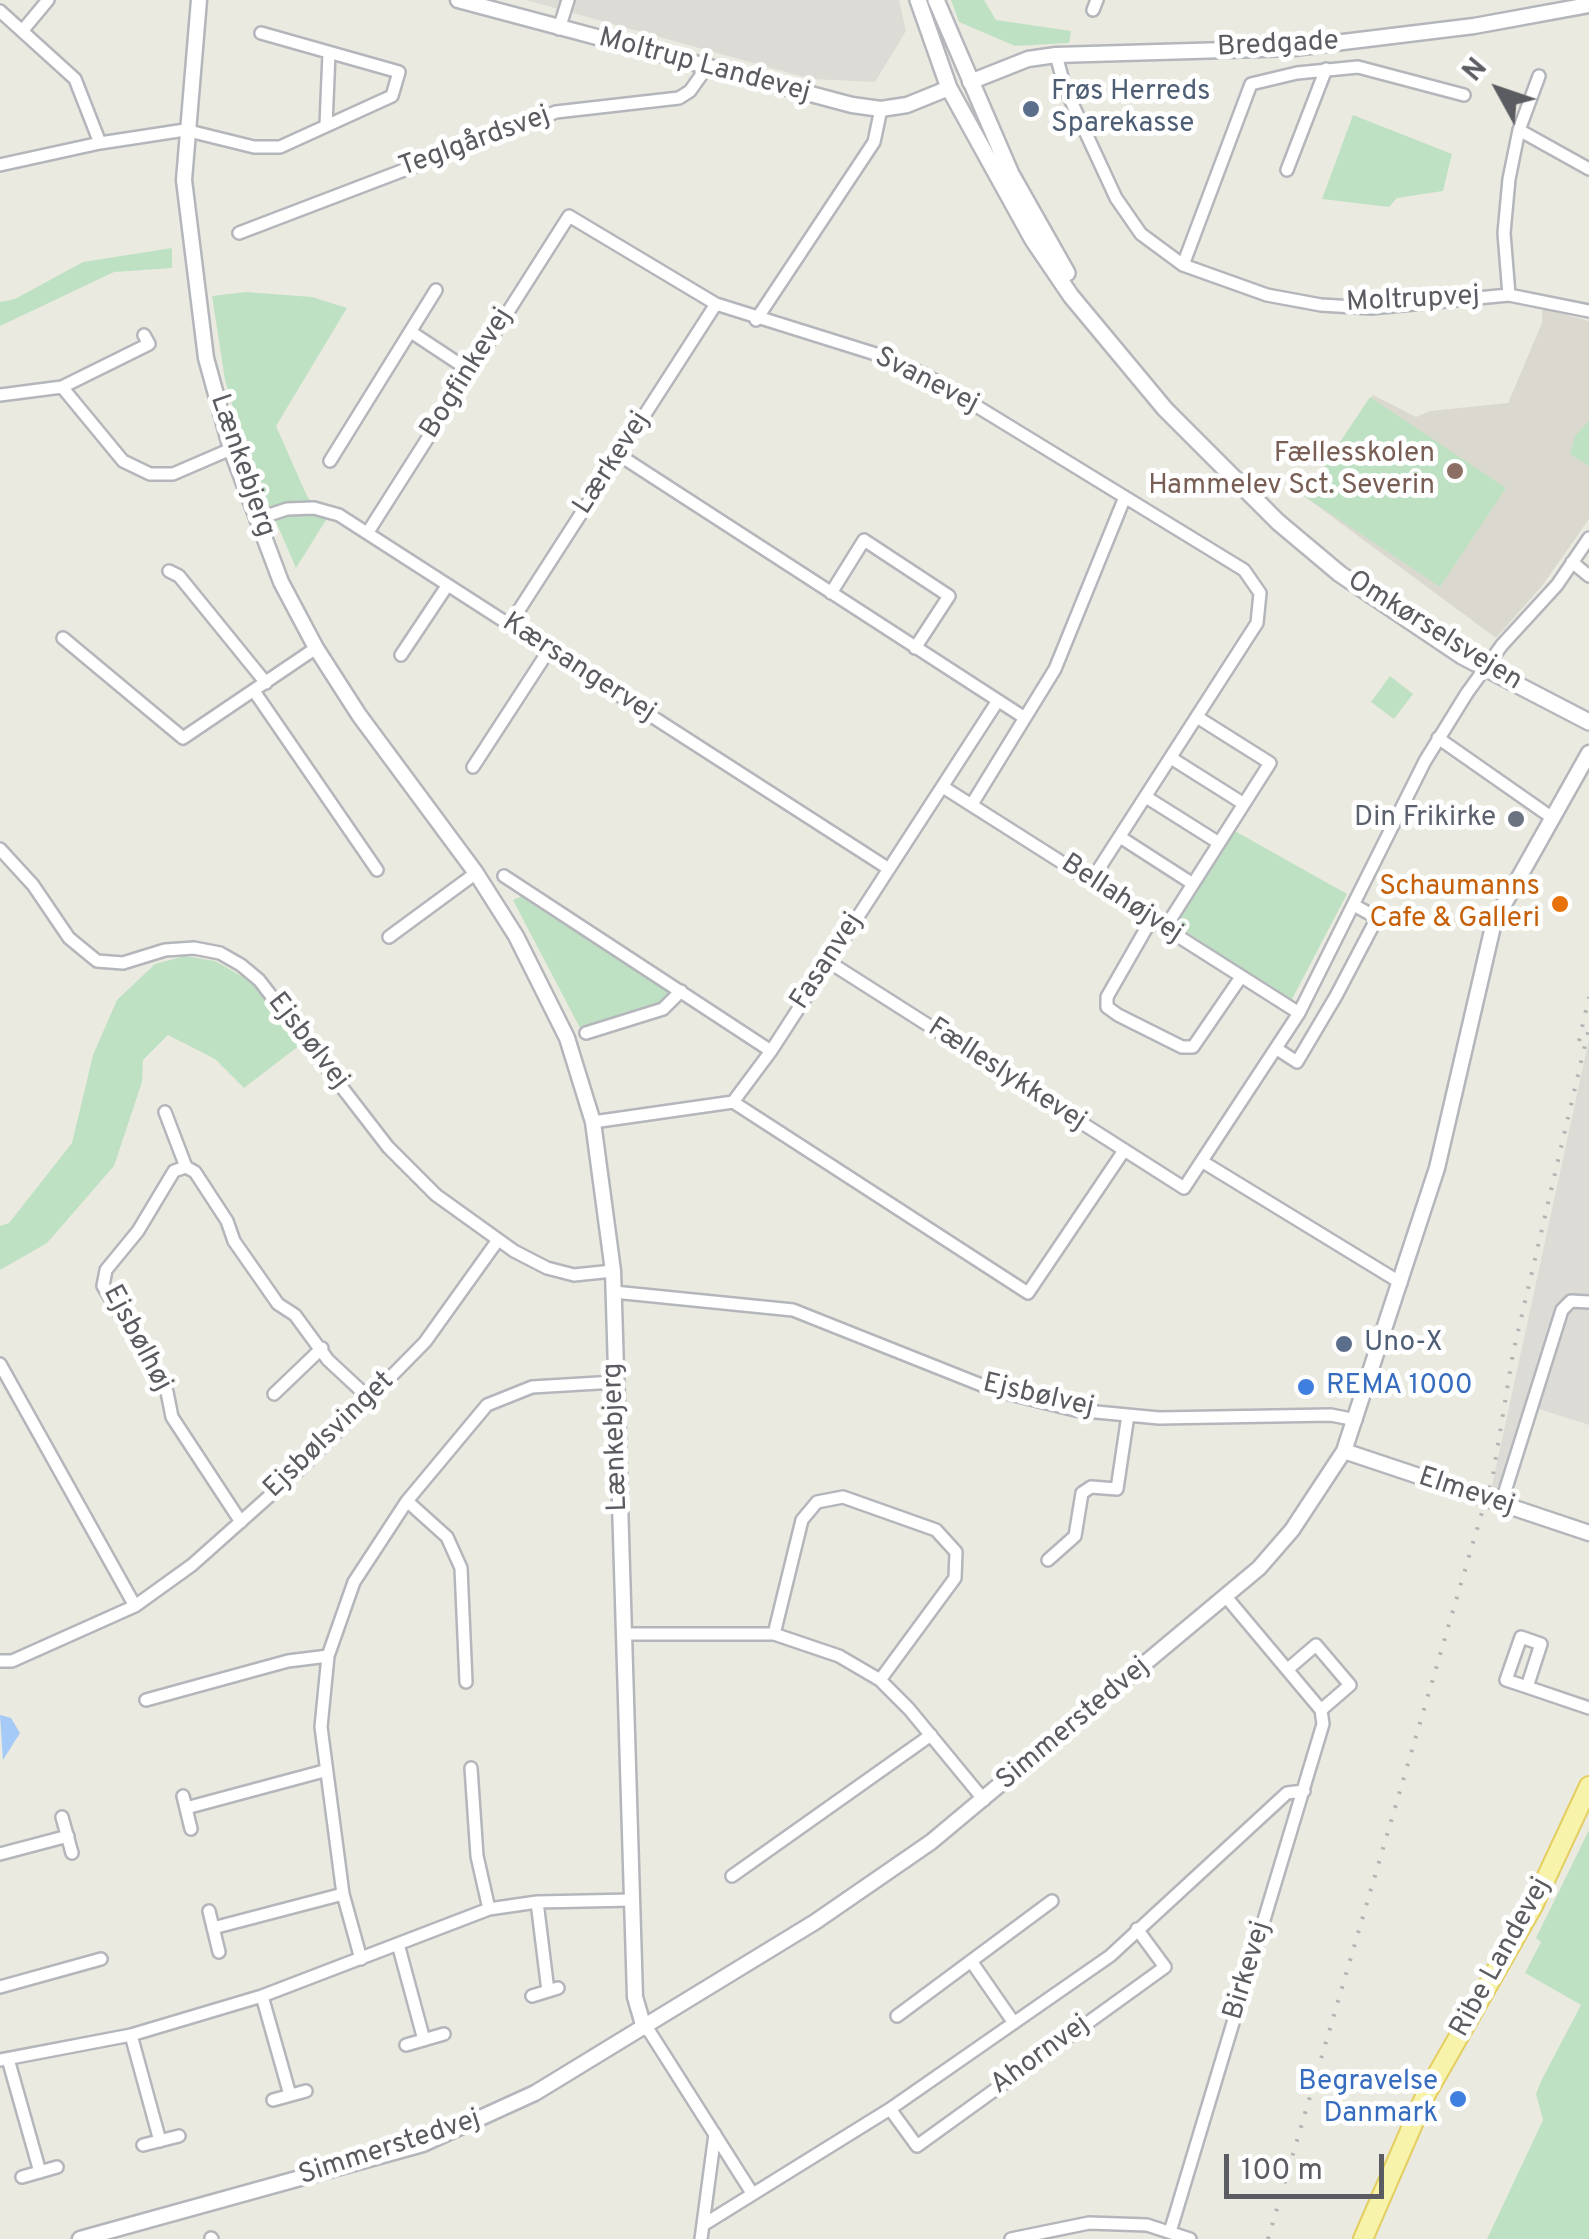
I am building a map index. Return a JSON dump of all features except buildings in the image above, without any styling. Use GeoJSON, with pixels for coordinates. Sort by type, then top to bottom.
{"type":"FeatureCollection","features":[{"type":"Feature","properties":{"kind":"main road"},"geometry":{"type":"LineString","coordinates":[[921,0],[949,63],[970,82]]}},
{"type":"Feature","properties":{"kind":"main road","name":"Omkørselsvejen"},"geometry":{"type":"LineString","coordinates":[[921,0],[949,88],[1033,240],[1071,296],[1213,459],[1340,574],[1462,656],[1589,722]]}},
{"type":"Feature","properties":{"kind":"main road","name":"Omkørselsvejen"},"geometry":{"type":"LineString","coordinates":[[936,0],[1023,198],[1122,356]]}},
{"type":"Feature","properties":{"kind":"main road"},"geometry":{"type":"LineString","coordinates":[[970,82],[949,88],[968,107],[1000,166],[1023,198]]}},
{"type":"Feature","properties":{"kind":"main road","name":"Ribe Landevej"},"geometry":{"type":"LineString","coordinates":[[1363,2239],[1426,2094],[1533,1906],[1589,1786]]}},
{"type":"Feature","properties":{"kind":"street"},"geometry":{"type":"LineString","coordinates":[[23,30],[48,0]]}},
{"type":"Feature","properties":{"kind":"street","name":"Lænkebjerg"},"geometry":{"type":"LineString","coordinates":[[199,0],[185,130],[184,180],[206,358],[231,449],[282,582],[316,648],[359,715],[476,872],[516,936],[567,1038],[593,1122],[613,1271],[635,1997],[645,2027]]}},
{"type":"Feature","properties":{"kind":"street","name":"Moltrup Landevej"},"geometry":{"type":"LineString","coordinates":[[458,0],[825,100],[882,109],[907,105],[949,88]]}},
{"type":"Feature","properties":{"kind":"street"},"geometry":{"type":"LineString","coordinates":[[559,29],[568,0]]}},
{"type":"Feature","properties":{"kind":"street","name":"Bredgade"},"geometry":{"type":"LineString","coordinates":[[970,82],[1028,60],[1056,55],[1294,48],[1550,7],[1589,6]]}},
{"type":"Feature","properties":{"kind":"street"},"geometry":{"type":"LineString","coordinates":[[0,10],[76,78],[100,142]]}},
{"type":"Feature","properties":{"kind":"street"},"geometry":{"type":"LineString","coordinates":[[0,165],[100,142],[185,130],[254,148],[280,147],[392,96],[398,72],[261,32]]}},
{"type":"Feature","properties":{"kind":"street"},"geometry":{"type":"LineString","coordinates":[[326,126],[329,54]]}},
{"type":"Feature","properties":{"kind":"street","name":"Moltrupvej"},"geometry":{"type":"LineString","coordinates":[[1056,55],[1064,88],[1116,198],[1141,234],[1183,264],[1266,295],[1321,305],[1371,308],[1509,296],[1589,310]]}},
{"type":"Feature","properties":{"kind":"street","name":"Teglgårdsvej"},"geometry":{"type":"LineString","coordinates":[[239,233],[556,112],[678,98],[690,91],[707,67]]}},
{"type":"Feature","properties":{"kind":"street"},"geometry":{"type":"LineString","coordinates":[[1183,264],[1245,91],[1264,79],[1358,67],[1464,95]]}},
{"type":"Feature","properties":{"kind":"street"},"geometry":{"type":"LineString","coordinates":[[1287,170],[1326,69]]}},
{"type":"Feature","properties":{"kind":"street"},"geometry":{"type":"LineString","coordinates":[[1509,296],[1504,233],[1519,130],[1538,76]]}},
{"type":"Feature","properties":{"kind":"street"},"geometry":{"type":"LineString","coordinates":[[756,320],[874,142],[882,109]]}},
{"type":"Feature","properties":{"kind":"street"},"geometry":{"type":"LineString","coordinates":[[1519,130],[1589,169]]}},
{"type":"Feature","properties":{"kind":"street","name":"Svanevej"},"geometry":{"type":"LineString","coordinates":[[569,216],[716,304],[756,320],[882,356],[924,374],[1244,570],[1260,593],[1258,623],[1197,717]]}},
{"type":"Feature","properties":{"kind":"street","name":"Bogfinkevej"},"geometry":{"type":"LineString","coordinates":[[368,532],[569,216]]}},
{"type":"Feature","properties":{"kind":"street"},"geometry":{"type":"LineString","coordinates":[[330,461],[436,290]]}},
{"type":"Feature","properties":{"kind":"street","name":"Lærkevej"},"geometry":{"type":"LineString","coordinates":[[510,624],[716,304]]}},
{"type":"Feature","properties":{"kind":"street"},"geometry":{"type":"LineString","coordinates":[[410,332],[470,371]]}},
{"type":"Feature","properties":{"kind":"street"},"geometry":{"type":"LineString","coordinates":[[0,395],[62,387],[149,344],[144,335]]}},
{"type":"Feature","properties":{"kind":"street"},"geometry":{"type":"LineString","coordinates":[[62,387],[113,451],[137,470],[173,474],[231,449]]}},
{"type":"Feature","properties":{"kind":"street"},"geometry":{"type":"LineString","coordinates":[[619,455],[1026,718]]}},
{"type":"Feature","properties":{"kind":"street"},"geometry":{"type":"LineString","coordinates":[[972,804],[1026,718],[1071,635],[1125,496]]}},
{"type":"Feature","properties":{"kind":"street","name":"Kærsangervej"},"geometry":{"type":"LineString","coordinates":[[257,519],[287,509],[314,508],[339,515],[889,869]]}},
{"type":"Feature","properties":{"kind":"street"},"geometry":{"type":"LineString","coordinates":[[1401,1284],[1203,1162],[1298,1013],[1438,738],[1502,645],[1589,538]]}},
{"type":"Feature","properties":{"kind":"street"},"geometry":{"type":"LineString","coordinates":[[831,593],[864,540],[950,596],[915,648]]}},
{"type":"Feature","properties":{"kind":"street"},"geometry":{"type":"LineString","coordinates":[[1572,562],[1589,576]]}},
{"type":"Feature","properties":{"kind":"street"},"geometry":{"type":"LineString","coordinates":[[169,571],[179,576],[266,683]]}},
{"type":"Feature","properties":{"kind":"street"},"geometry":{"type":"LineString","coordinates":[[401,656],[447,586]]}},
{"type":"Feature","properties":{"kind":"street"},"geometry":{"type":"LineString","coordinates":[[63,638],[183,738],[316,648]]}},
{"type":"Feature","properties":{"kind":"street"},"geometry":{"type":"LineString","coordinates":[[474,767],[549,650]]}},
{"type":"Feature","properties":{"kind":"street"},"geometry":{"type":"LineString","coordinates":[[254,691],[377,870]]}},
{"type":"Feature","properties":{"kind":"street","name":"Fasanvej"},"geometry":{"type":"LineString","coordinates":[[733,1102],[771,1050],[997,702]]}},
{"type":"Feature","properties":{"kind":"street"},"geometry":{"type":"LineString","coordinates":[[1092,881],[1197,717],[1270,763],[1164,928]]}},
{"type":"Feature","properties":{"kind":"street"},"geometry":{"type":"LineString","coordinates":[[1438,738],[1552,816]]}},
{"type":"Feature","properties":{"kind":"street","name":"Simmerstedvej"},"geometry":{"type":"LineString","coordinates":[[80,2239],[423,2144],[536,2093],[815,1922],[984,1800],[1227,1598],[1292,1530],[1344,1451],[1401,1284],[1452,1112],[1484,954],[1509,889],[1589,753]]}},
{"type":"Feature","properties":{"kind":"street"},"geometry":{"type":"LineString","coordinates":[[1171,758],[1244,804]]}},
{"type":"Feature","properties":{"kind":"street","name":"Bellahøjvej"},"geometry":{"type":"LineString","coordinates":[[943,787],[1298,1013]]}},
{"type":"Feature","properties":{"kind":"street"},"geometry":{"type":"LineString","coordinates":[[1146,797],[1219,844]]}},
{"type":"Feature","properties":{"kind":"street"},"geometry":{"type":"LineString","coordinates":[[1120,838],[1193,884]]}},
{"type":"Feature","properties":{"kind":"street","name":"Ejsbølvej"},"geometry":{"type":"LineString","coordinates":[[0,849],[33,885],[69,938],[97,961],[123,963],[165,950],[194,948],[220,953],[241,965],[259,980],[388,1146],[436,1194],[498,1240],[560,1271],[613,1271]]}},
{"type":"Feature","properties":{"kind":"street"},"geometry":{"type":"LineString","coordinates":[[389,937],[476,872]]}},
{"type":"Feature","properties":{"kind":"street"},"geometry":{"type":"LineString","coordinates":[[504,876],[771,1050]]}},
{"type":"Feature","properties":{"kind":"street"},"geometry":{"type":"LineString","coordinates":[[1277,1050],[1297,1062],[1378,918],[1354,905]]}},
{"type":"Feature","properties":{"kind":"street"},"geometry":{"type":"LineString","coordinates":[[1151,920],[1108,998],[1107,1007],[1118,1015],[1182,1047],[1193,1047],[1241,976]]}},
{"type":"Feature","properties":{"kind":"street","name":"Fælleslykkevej"},"geometry":{"type":"LineString","coordinates":[[829,962],[1184,1188],[1203,1162]]}},
{"type":"Feature","properties":{"kind":"street"},"geometry":{"type":"LineString","coordinates":[[586,1033],[662,1008],[681,990]]}},
{"type":"Feature","properties":{"kind":"street"},"geometry":{"type":"LineString","coordinates":[[593,1122],[733,1102],[1028,1294],[1123,1152]]}},
{"type":"Feature","properties":{"kind":"street"},"geometry":{"type":"LineString","coordinates":[[165,1112],[186,1167],[195,1172],[227,1220],[234,1241],[278,1304],[322,1348],[328,1360],[370,1399]]}},
{"type":"Feature","properties":{"kind":"street","name":"Ejsbølhøj"},"geometry":{"type":"LineString","coordinates":[[186,1167],[168,1178],[138,1231],[106,1270],[102,1286],[167,1392],[172,1417],[241,1522]]}},
{"type":"Feature","properties":{"kind":"street","name":"Ejsbølsvinget"},"geometry":{"type":"LineString","coordinates":[[0,1661],[12,1662],[136,1606],[164,1588],[241,1522],[425,1342],[498,1240]]}},
{"type":"Feature","properties":{"kind":"street","name":"Ejsbølvej"},"geometry":{"type":"LineString","coordinates":[[614,1292],[793,1310],[1006,1394],[1075,1410],[1128,1416],[1331,1415],[1356,1420]]}},
{"type":"Feature","properties":{"kind":"street"},"geometry":{"type":"LineString","coordinates":[[1501,1504],[1562,1310],[1571,1302],[1589,1302]]}},
{"type":"Feature","properties":{"kind":"street"},"geometry":{"type":"LineString","coordinates":[[274,1394],[322,1348]]}},
{"type":"Feature","properties":{"kind":"street"},"geometry":{"type":"LineString","coordinates":[[0,1364],[136,1606]]}},
{"type":"Feature","properties":{"kind":"street"},"geometry":{"type":"LineString","coordinates":[[360,1960],[343,1894],[324,1771],[322,1694],[328,1656],[354,1582],[407,1501],[472,1418],[504,1395],[532,1388],[615,1382]]}},
{"type":"Feature","properties":{"kind":"street"},"geometry":{"type":"LineString","coordinates":[[1048,1560],[1075,1536],[1082,1493],[1091,1487],[1118,1489],[1128,1416]]}},
{"type":"Feature","properties":{"kind":"street","name":"Elmevej"},"geometry":{"type":"LineString","coordinates":[[1344,1451],[1589,1533]]}},
{"type":"Feature","properties":{"kind":"street"},"geometry":{"type":"LineString","coordinates":[[774,1634],[802,1520],[817,1502],[842,1497],[936,1530],[956,1552],[955,1578],[880,1680]]}},
{"type":"Feature","properties":{"kind":"street"},"geometry":{"type":"LineString","coordinates":[[407,1501],[447,1537],[461,1568],[466,1682]]}},
{"type":"Feature","properties":{"kind":"street"},"geometry":{"type":"LineString","coordinates":[[1227,1598],[1321,1710]]}},
{"type":"Feature","properties":{"kind":"street"},"geometry":{"type":"LineString","coordinates":[[624,1634],[774,1634],[839,1656],[880,1680],[932,1735],[984,1800]]}},
{"type":"Feature","properties":{"kind":"street","name":"Birkevej"},"geometry":{"type":"LineString","coordinates":[[1170,2232],[1304,1792],[1323,1724],[1321,1710],[1350,1685],[1316,1646],[1288,1669]]}},
{"type":"Feature","properties":{"kind":"street"},"geometry":{"type":"LineString","coordinates":[[146,1700],[288,1661],[328,1656]]}},
{"type":"Feature","properties":{"kind":"street"},"geometry":{"type":"LineString","coordinates":[[1527,1687],[1589,1708]]}},
{"type":"Feature","properties":{"kind":"street"},"geometry":{"type":"LineString","coordinates":[[732,1876],[932,1735]]}},
{"type":"Feature","properties":{"kind":"street"},"geometry":{"type":"LineString","coordinates":[[471,1768],[477,1856],[488,1909]]}},
{"type":"Feature","properties":{"kind":"street"},"geometry":{"type":"LineString","coordinates":[[191,1828],[184,1802],[324,1771]]}},
{"type":"Feature","properties":{"kind":"street","name":"Ahornvej"},"geometry":{"type":"LineString","coordinates":[[702,2232],[752,2193],[890,2109],[1110,1956],[1287,1793],[1304,1792]]}},
{"type":"Feature","properties":{"kind":"street"},"geometry":{"type":"LineString","coordinates":[[62,1817],[72,1853]]}},
{"type":"Feature","properties":{"kind":"street"},"geometry":{"type":"LineString","coordinates":[[0,1854],[68,1836]]}},
{"type":"Feature","properties":{"kind":"street"},"geometry":{"type":"LineString","coordinates":[[214,1928],[343,1894]]}},
{"type":"Feature","properties":{"kind":"street"},"geometry":{"type":"LineString","coordinates":[[40,2172],[4,2059],[132,2035],[262,1996],[488,1909],[537,1902],[632,1900]]}},
{"type":"Feature","properties":{"kind":"street"},"geometry":{"type":"LineString","coordinates":[[532,1996],[553,1989],[537,1902]]}},
{"type":"Feature","properties":{"kind":"street"},"geometry":{"type":"LineString","coordinates":[[897,2016],[1052,1902]]}},
{"type":"Feature","properties":{"kind":"street"},"geometry":{"type":"LineString","coordinates":[[209,1911],[219,1952]]}},
{"type":"Feature","properties":{"kind":"street","name":"Ahornvej"},"geometry":{"type":"LineString","coordinates":[[890,2109],[916,2146],[1164,1967],[1137,1930]]}},
{"type":"Feature","properties":{"kind":"street"},"geometry":{"type":"LineString","coordinates":[[398,1944],[424,2040]]}},
{"type":"Feature","properties":{"kind":"street"},"geometry":{"type":"LineString","coordinates":[[0,1987],[101,1959]]}},
{"type":"Feature","properties":{"kind":"street","name":"Ahornvej"},"geometry":{"type":"LineString","coordinates":[[971,1961],[1014,2023]]}},
{"type":"Feature","properties":{"kind":"street"},"geometry":{"type":"LineString","coordinates":[[262,1996],[290,2095]]}},
{"type":"Feature","properties":{"kind":"street"},"geometry":{"type":"LineString","coordinates":[[645,2027],[752,2193]]}},
{"type":"Feature","properties":{"kind":"street"},"geometry":{"type":"LineString","coordinates":[[406,2045],[444,2034]]}},
{"type":"Feature","properties":{"kind":"street"},"geometry":{"type":"LineString","coordinates":[[132,2035],[160,2141]]}},
{"type":"Feature","properties":{"kind":"street"},"geometry":{"type":"LineString","coordinates":[[273,2100],[306,2091]]}},
{"type":"Feature","properties":{"kind":"street"},"geometry":{"type":"LineString","coordinates":[[702,2232],[714,2134]]}},
{"type":"Feature","properties":{"kind":"street"},"geometry":{"type":"LineString","coordinates":[[143,2146],[179,2136]]}},
{"type":"Feature","properties":{"kind":"street"},"geometry":{"type":"LineString","coordinates":[[22,2177],[57,2167]]}},
{"type":"Feature","properties":{"kind":"street"},"geometry":{"type":"LineString","coordinates":[[1011,2239],[1089,2223],[1146,2226],[1190,2239]]}},
{"type":"Feature","properties":{"kind":"shaded area"},"geometry":{"type":"Polygon","coordinates":[[[526,0],[899,0],[906,31],[875,82],[811,79],[526,0]]]}},
{"type":"Feature","properties":{"kind":"shaded area","name":"Fællesskolen Hammelev Sct. Severin"},"geometry":{"type":"Polygon","coordinates":[[[1542,308],[1589,321],[1589,519],[1542,586],[1496,638],[1304,496],[1373,395],[1416,417],[1430,411],[1508,403],[1542,323],[1542,308]]]}},
{"type":"Feature","properties":{"kind":"shaded area"},"geometry":{"type":"Polygon","coordinates":[[[1589,1039],[1589,1425],[1536,1408],[1500,1493],[1491,1490],[1589,1039]]]}},
{"type":"Feature","properties":{"kind":"green space"},"geometry":{"type":"Polygon","coordinates":[[[951,0],[984,0],[996,20],[1071,31],[1069,43],[1015,46],[959,22],[951,0]]]}},
{"type":"Feature","properties":{"kind":"green space"},"geometry":{"type":"Polygon","coordinates":[[[1353,115],[1452,154],[1443,191],[1397,198],[1389,207],[1322,199],[1353,115]]]}},
{"type":"Feature","properties":{"kind":"green space"},"geometry":{"type":"Polygon","coordinates":[[[172,248],[172,268],[114,272],[0,326],[0,302],[15,299],[83,262],[172,248]]]}},
{"type":"Feature","properties":{"kind":"green space"},"geometry":{"type":"Polygon","coordinates":[[[246,292],[312,297],[347,308],[276,426],[307,496],[326,520],[296,568],[247,455],[225,380],[212,296],[246,292]]]}},
{"type":"Feature","properties":{"kind":"green space"},"geometry":{"type":"Polygon","coordinates":[[[1370,397],[1506,488],[1440,587],[1304,496],[1370,397]]]}},
{"type":"Feature","properties":{"kind":"green space"},"geometry":{"type":"Polygon","coordinates":[[[1589,421],[1589,466],[1570,454],[1575,436],[1589,421]]]}},
{"type":"Feature","properties":{"kind":"green space"},"geometry":{"type":"Polygon","coordinates":[[[1390,676],[1413,694],[1394,719],[1371,702],[1390,676]]]}},
{"type":"Feature","properties":{"kind":"green space"},"geometry":{"type":"Polygon","coordinates":[[[1233,830],[1347,894],[1291,1001],[1176,925],[1233,830]]]}},
{"type":"Feature","properties":{"kind":"green space"},"geometry":{"type":"Polygon","coordinates":[[[524,895],[669,989],[668,995],[660,1005],[581,1030],[513,900],[524,895]]]}},
{"type":"Feature","properties":{"kind":"green space"},"geometry":{"type":"Polygon","coordinates":[[[185,956],[215,961],[250,981],[300,1045],[244,1088],[215,1059],[168,1035],[143,1060],[142,1082],[114,1166],[47,1243],[0,1270],[0,1226],[9,1223],[72,1143],[93,1055],[117,1000],[155,964],[185,956]]]}},
{"type":"Feature","properties":{"kind":"green space"},"geometry":{"type":"Polygon","coordinates":[[[1589,1830],[1589,2239],[1487,2239],[1543,2120],[1536,2094],[1541,2081],[1581,2005],[1525,1973],[1541,1942],[1536,1938],[1589,1830]]]}},
{"type":"Feature","properties":{"kind":"water"},"geometry":{"type":"Polygon","coordinates":[[[0,1715],[11,1718],[20,1733],[3,1760],[0,1715]]]}},
{"type":"Feature","properties":{"kind":"railway"},"geometry":{"type":"LineString","coordinates":[[1579,1041],[1589,997]]}},
{"type":"Feature","properties":{"kind":"railway"},"geometry":{"type":"LineString","coordinates":[[1268,2239],[1493,1475],[1513,1353],[1589,1028]]}},
{"type":"Feature","properties":{"kind":"place","name":"Frøs Herreds Sparekasse"},"geometry":{"type":"Point","coordinates":[1031,109]}},
{"type":"Feature","properties":{"kind":"place","name":"Fællesskolen Hammelev Sct. Severin"},"geometry":{"type":"Point","coordinates":[1455,471]}},
{"type":"Feature","properties":{"kind":"place","name":"Din Frikirke"},"geometry":{"type":"Point","coordinates":[1516,819]}},
{"type":"Feature","properties":{"kind":"place","name":"Schaumanns Cafe & Galleri"},"geometry":{"type":"Point","coordinates":[1560,904]}},
{"type":"Feature","properties":{"kind":"place","name":"Uno-X"},"geometry":{"type":"Point","coordinates":[1344,1344]}},
{"type":"Feature","properties":{"kind":"place","name":"REMA 1000"},"geometry":{"type":"Point","coordinates":[1306,1387]}},
{"type":"Feature","properties":{"kind":"place","name":"Begravelse Danmark"},"geometry":{"type":"Point","coordinates":[1458,2099]}}]}
